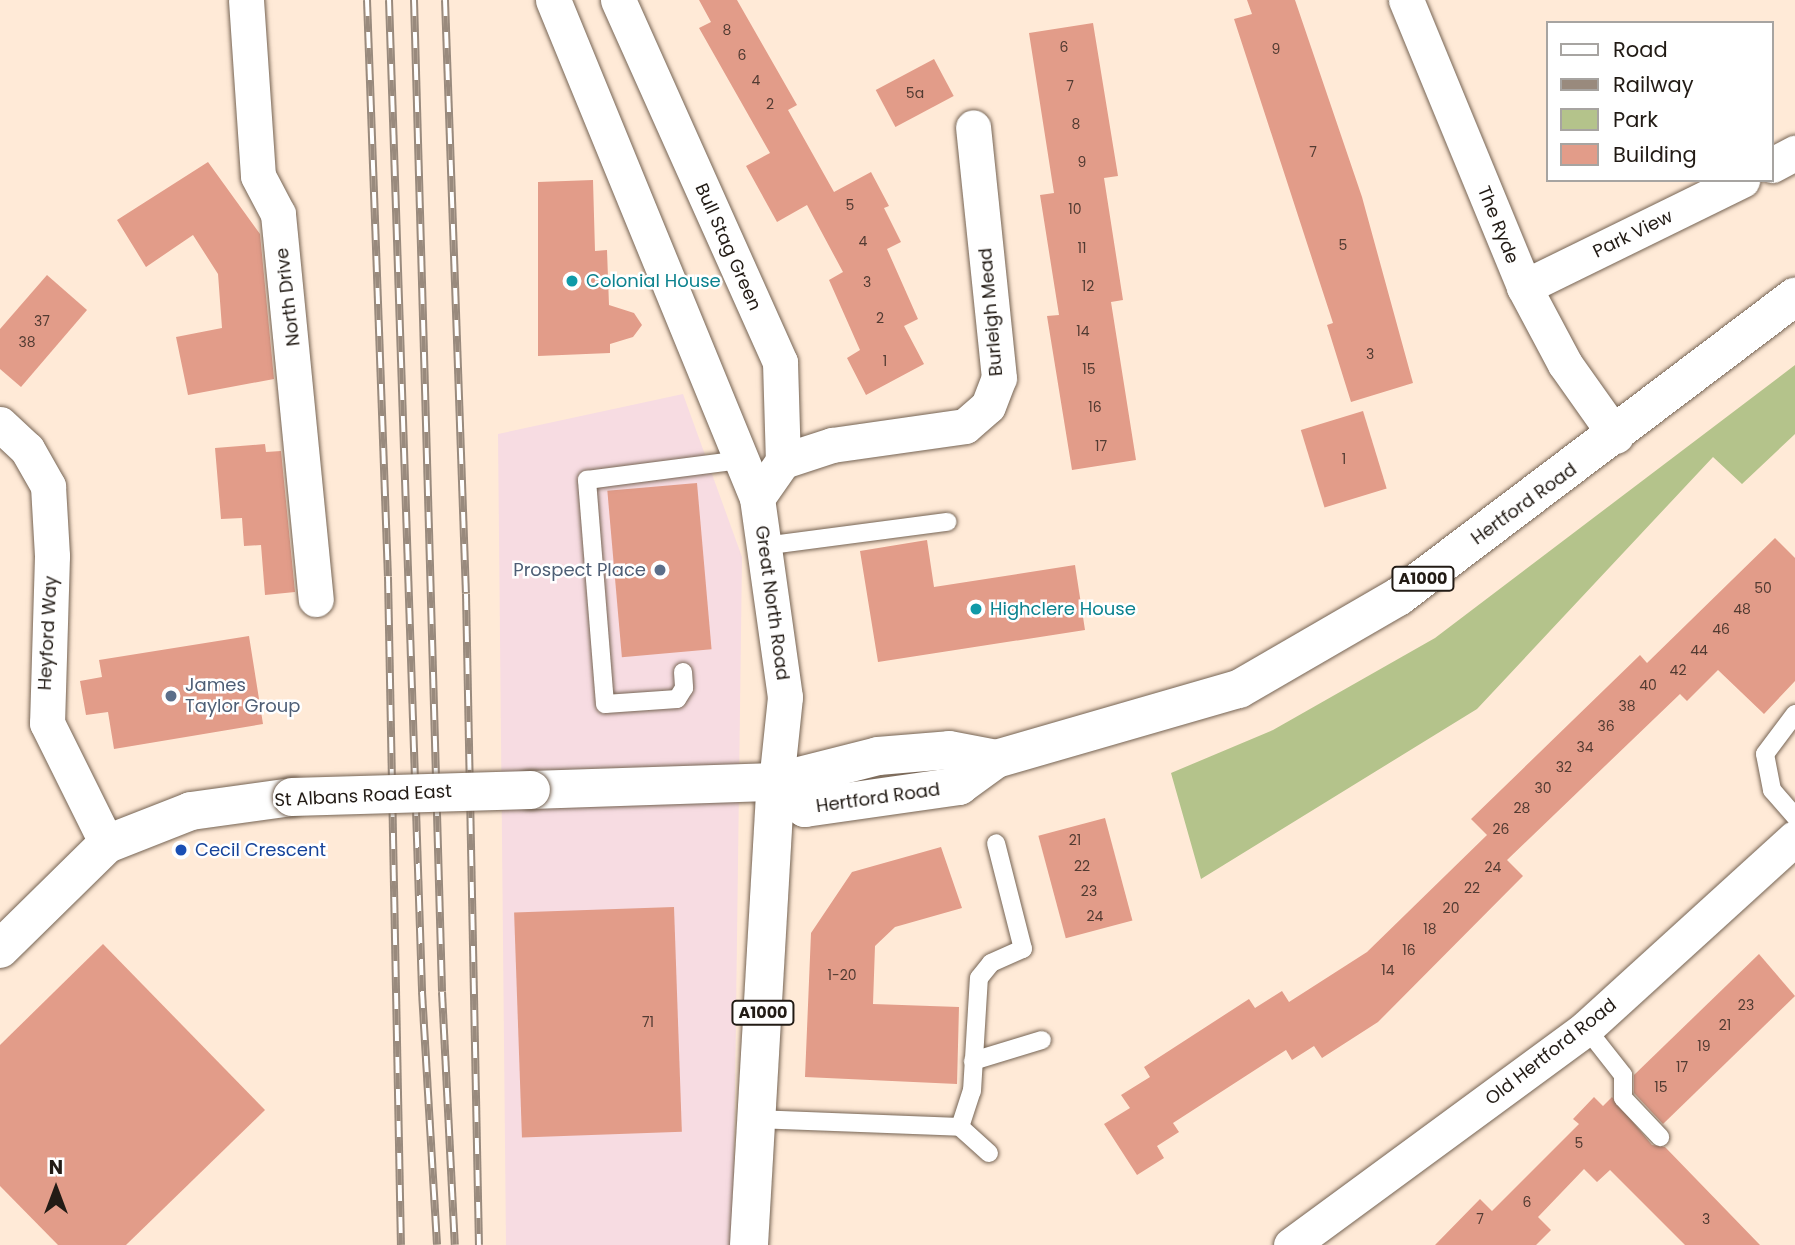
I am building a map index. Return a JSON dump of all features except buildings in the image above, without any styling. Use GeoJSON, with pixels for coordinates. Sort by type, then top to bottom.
{"type":"FeatureCollection","features":[{"type":"Feature","properties":{"kind":"main road","name":"Hertford Road"},"geometry":{"type":"LineString","coordinates":[[776,782],[805,808],[863,804],[959,786],[996,759],[1239,689],[1398,597],[1616,436],[1795,298]]}},
{"type":"Feature","properties":{"kind":"main road","name":"St Albans Road East"},"geometry":{"type":"LineString","coordinates":[[0,949],[107,844],[191,811],[292,797],[776,782]]}},
{"type":"Feature","properties":{"kind":"main road","name":"Great North Road"},"geometry":{"type":"LineString","coordinates":[[749,1245],[776,782]]}},
{"type":"Feature","properties":{"kind":"street","name":"North Drive"},"geometry":{"type":"LineString","coordinates":[[246,0],[258,176],[278,214],[316,599]]}},
{"type":"Feature","properties":{"kind":"street","name":"Great North Road"},"geometry":{"type":"LineString","coordinates":[[553,0],[757,498],[785,697],[776,782]]}},
{"type":"Feature","properties":{"kind":"street","name":"Bull Stag Green"},"geometry":{"type":"LineString","coordinates":[[618,0],[779,362],[783,460]]}},
{"type":"Feature","properties":{"kind":"street","name":"The Ryde"},"geometry":{"type":"LineString","coordinates":[[1406,0],[1524,287],[1565,364],[1616,436]]}},
{"type":"Feature","properties":{"kind":"street","name":"Burleigh Mead"},"geometry":{"type":"LineString","coordinates":[[783,460],[832,445],[965,426],[988,407],[999,378],[973,127]]}},
{"type":"Feature","properties":{"kind":"street"},"geometry":{"type":"LineString","coordinates":[[1774,164],[1795,153]]}},
{"type":"Feature","properties":{"kind":"street","name":"Park View"},"geometry":{"type":"LineString","coordinates":[[1524,287],[1738,182]]}},
{"type":"Feature","properties":{"kind":"street","name":"Heyford Way"},"geometry":{"type":"LineString","coordinates":[[0,424],[27,449],[48,486],[52,556],[47,723],[107,844]]}},
{"type":"Feature","properties":{"kind":"street"},"geometry":{"type":"LineString","coordinates":[[757,498],[783,460]]}},
{"type":"Feature","properties":{"kind":"street","name":"Old Hertford Road"},"geometry":{"type":"LineString","coordinates":[[1291,1245],[1586,1028],[1795,838]]}},
{"type":"Feature","properties":{"kind":"lane"},"geometry":{"type":"LineString","coordinates":[[683,672],[684,688],[677,699],[606,704],[587,480],[742,460]]}},
{"type":"Feature","properties":{"kind":"lane"},"geometry":{"type":"LineString","coordinates":[[764,545],[947,522]]}},
{"type":"Feature","properties":{"kind":"lane"},"geometry":{"type":"LineString","coordinates":[[1795,714],[1774,737],[1765,768],[1772,790],[1795,816]]}},
{"type":"Feature","properties":{"kind":"lane"},"geometry":{"type":"LineString","coordinates":[[960,1127],[972,1091],[979,978],[991,963],[1023,949],[996,843]]}},
{"type":"Feature","properties":{"kind":"lane"},"geometry":{"type":"LineString","coordinates":[[1586,1028],[1623,1075],[1623,1098],[1660,1136]]}},
{"type":"Feature","properties":{"kind":"lane"},"geometry":{"type":"LineString","coordinates":[[973,1061],[1042,1040]]}},
{"type":"Feature","properties":{"kind":"lane"},"geometry":{"type":"LineString","coordinates":[[755,1119],[960,1127],[989,1153]]}},
{"type":"Feature","properties":{"kind":"shaded area"},"geometry":{"type":"Polygon","coordinates":[[[683,394],[742,557],[733,1245],[506,1245],[498,434],[683,394]]]}},
{"type":"Feature","properties":{"kind":"green space"},"geometry":{"type":"Polygon","coordinates":[[[1795,365],[1795,434],[1742,484],[1713,457],[1477,709],[1201,879],[1171,773],[1273,730],[1435,638],[1795,365]]]}},
{"type":"Feature","properties":{"kind":"railway"},"geometry":{"type":"LineString","coordinates":[[367,0],[388,577],[401,1245]]}},
{"type":"Feature","properties":{"kind":"railway"},"geometry":{"type":"LineString","coordinates":[[389,0],[422,992],[437,1245]]}},
{"type":"Feature","properties":{"kind":"railway"},"geometry":{"type":"LineString","coordinates":[[414,0],[442,992],[455,1245]]}},
{"type":"Feature","properties":{"kind":"railway"},"geometry":{"type":"LineString","coordinates":[[445,0],[466,594],[479,1245]]}},
{"type":"Feature","properties":{"kind":"place","name":"Colonial House"},"geometry":{"type":"Point","coordinates":[572,281]}},
{"type":"Feature","properties":{"kind":"place","name":"Prospect Place"},"geometry":{"type":"Point","coordinates":[660,570]}},
{"type":"Feature","properties":{"kind":"place","name":"Highclere House"},"geometry":{"type":"Point","coordinates":[976,609]}},
{"type":"Feature","properties":{"kind":"place","name":"James Taylor Group"},"geometry":{"type":"Point","coordinates":[171,696]}},
{"type":"Feature","properties":{"kind":"place","name":"Cecil Crescent"},"geometry":{"type":"Point","coordinates":[181,850]}}]}
